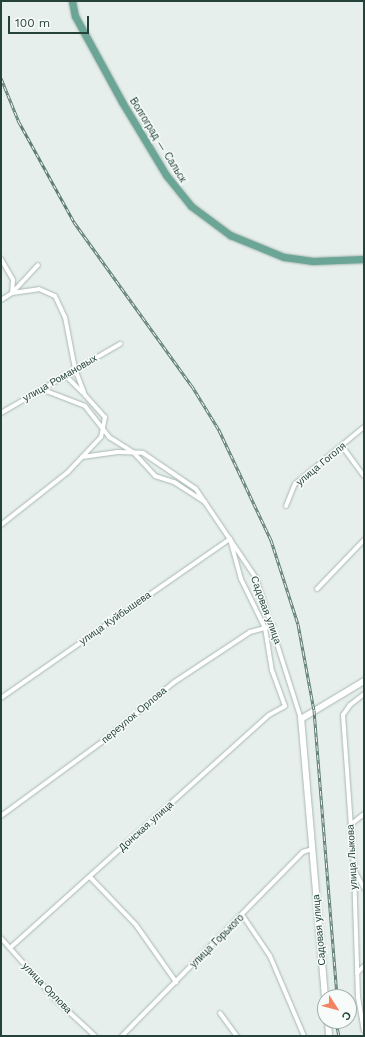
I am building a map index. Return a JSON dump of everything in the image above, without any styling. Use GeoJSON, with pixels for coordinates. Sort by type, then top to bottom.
{"type":"FeatureCollection","features":[{"type":"Feature","properties":{"kind":"main road","name":"Волгоград — Сальск"},"geometry":{"type":"LineString","coordinates":[[72,1],[75,16],[122,102],[166,175],[191,206],[230,235],[271,253],[314,261],[364,259]]}},
{"type":"Feature","properties":{"kind":"street"},"geometry":{"type":"LineString","coordinates":[[1,259],[13,280],[12,293]]}},
{"type":"Feature","properties":{"kind":"street"},"geometry":{"type":"LineString","coordinates":[[1,300],[12,293],[38,265]]}},
{"type":"Feature","properties":{"kind":"street"},"geometry":{"type":"LineString","coordinates":[[12,293],[39,289],[55,296],[65,317],[75,369],[85,395]]}},
{"type":"Feature","properties":{"kind":"street","name":"улица Романовых"},"geometry":{"type":"LineString","coordinates":[[1,413],[120,344]]}},
{"type":"Feature","properties":{"kind":"street"},"geometry":{"type":"LineString","coordinates":[[1,525],[55,483],[82,457],[104,430],[106,417],[65,375]]}},
{"type":"Feature","properties":{"kind":"street"},"geometry":{"type":"LineString","coordinates":[[41,389],[85,406],[115,442],[134,452],[155,476],[174,482],[207,503]]}},
{"type":"Feature","properties":{"kind":"street","name":"улица Гоголя"},"geometry":{"type":"LineString","coordinates":[[286,506],[295,484],[364,427]]}},
{"type":"Feature","properties":{"kind":"street"},"geometry":{"type":"LineString","coordinates":[[342,446],[364,476]]}},
{"type":"Feature","properties":{"kind":"street"},"geometry":{"type":"LineString","coordinates":[[82,457],[134,452],[143,453],[185,480],[207,503],[230,539]]}},
{"type":"Feature","properties":{"kind":"street","name":"Садовая улица"},"geometry":{"type":"LineString","coordinates":[[230,539],[256,578],[302,718],[324,989]]}},
{"type":"Feature","properties":{"kind":"street","name":"Садовая улица"},"geometry":{"type":"LineString","coordinates":[[230,539],[241,579],[264,628],[272,671],[284,706]]}},
{"type":"Feature","properties":{"kind":"street","name":"улица Куйбышева"},"geometry":{"type":"LineString","coordinates":[[1,698],[230,539]]}},
{"type":"Feature","properties":{"kind":"street"},"geometry":{"type":"LineString","coordinates":[[317,589],[364,540]]}},
{"type":"Feature","properties":{"kind":"street","name":"переулок Орлова"},"geometry":{"type":"LineString","coordinates":[[1,816],[103,741],[173,683],[250,632],[273,626]]}},
{"type":"Feature","properties":{"kind":"street"},"geometry":{"type":"LineString","coordinates":[[302,718],[310,711],[364,681]]}},
{"type":"Feature","properties":{"kind":"street","name":"улица Лыкова"},"geometry":{"type":"LineString","coordinates":[[364,694],[350,705],[343,715],[354,870],[357,973],[364,1030]]}},
{"type":"Feature","properties":{"kind":"street","name":"Донская улица"},"geometry":{"type":"LineString","coordinates":[[10,948],[269,715],[284,706]]}},
{"type":"Feature","properties":{"kind":"street"},"geometry":{"type":"LineString","coordinates":[[350,825],[364,814]]}},
{"type":"Feature","properties":{"kind":"street","name":"улица Горького"},"geometry":{"type":"LineString","coordinates":[[122,1036],[242,916],[303,852],[312,849]]}},
{"type":"Feature","properties":{"kind":"street"},"geometry":{"type":"LineString","coordinates":[[354,870],[364,888]]}},
{"type":"Feature","properties":{"kind":"street"},"geometry":{"type":"LineString","coordinates":[[90,877],[136,926],[176,982]]}},
{"type":"Feature","properties":{"kind":"street"},"geometry":{"type":"LineString","coordinates":[[242,916],[270,956],[304,1036]]}},
{"type":"Feature","properties":{"kind":"street","name":"улица Орлова"},"geometry":{"type":"LineString","coordinates":[[2,941],[54,998],[95,1036]]}},
{"type":"Feature","properties":{"kind":"street"},"geometry":{"type":"LineString","coordinates":[[357,973],[364,966]]}},
{"type":"Feature","properties":{"kind":"street"},"geometry":{"type":"LineString","coordinates":[[220,1013],[237,1036]]}},
{"type":"Feature","properties":{"kind":"railway"},"geometry":{"type":"LineString","coordinates":[[1,78],[19,122],[74,222],[192,386],[219,430],[271,540],[298,624],[314,710],[336,989]]}},
{"type":"Feature","properties":{"kind":"railway"},"geometry":{"type":"LineString","coordinates":[[338,1029],[339,1036]]}}]}
